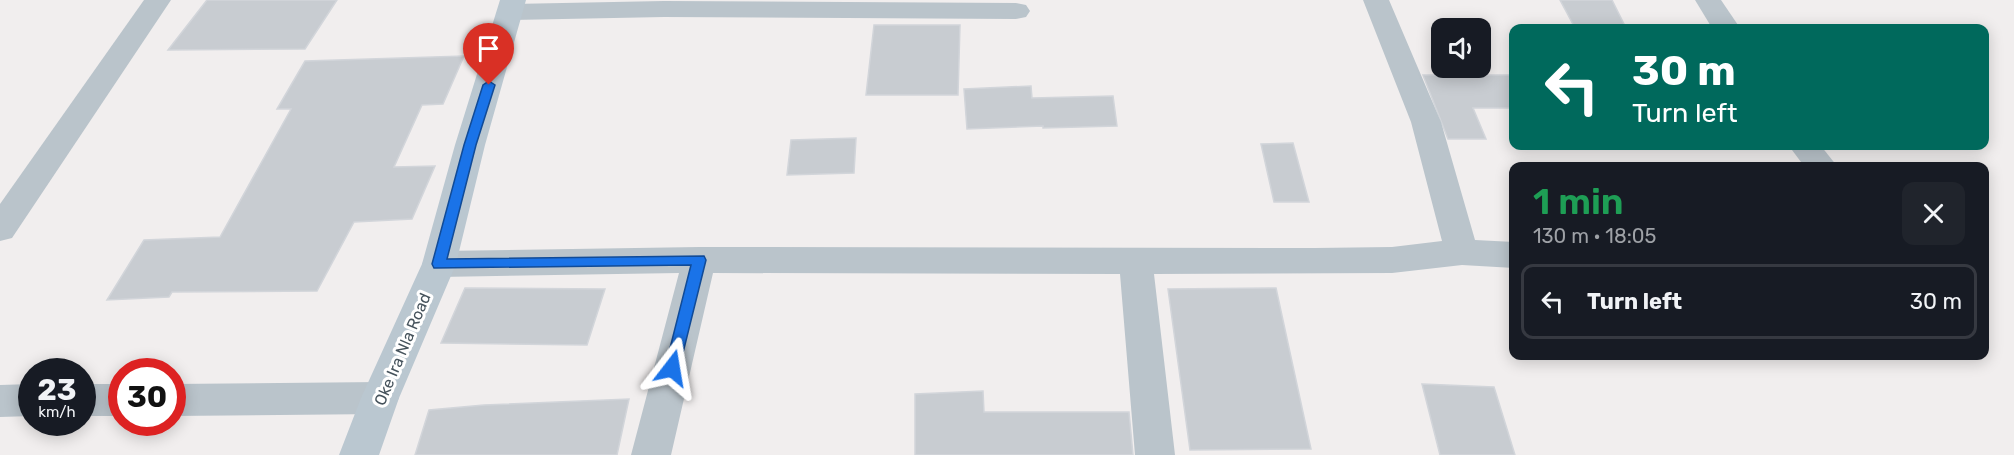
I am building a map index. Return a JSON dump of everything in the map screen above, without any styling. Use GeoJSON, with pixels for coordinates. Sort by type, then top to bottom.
{"type":"FeatureCollection","features":[{"type":"Feature","properties":{"kind":"street"},"geometry":{"type":"LineString","coordinates":[[0,230],[158,0]]}},
{"type":"Feature","properties":{"kind":"street"},"geometry":{"type":"LineString","coordinates":[[1376,0],[1426,122],[1462,252]]}},
{"type":"Feature","properties":{"kind":"street"},"geometry":{"type":"LineString","coordinates":[[1708,0],[1723,24]]}},
{"type":"Feature","properties":{"kind":"street"},"geometry":{"type":"LineString","coordinates":[[512,6],[1016,11]]}},
{"type":"Feature","properties":{"kind":"street","name":"Oke Ira Nla Road"},"geometry":{"type":"LineString","coordinates":[[359,455],[380,398],[439,264],[470,145],[512,6]]}},
{"type":"Feature","properties":{"kind":"street"},"geometry":{"type":"LineString","coordinates":[[1807,150],[1818,162]]}},
{"type":"Feature","properties":{"kind":"street"},"geometry":{"type":"LineString","coordinates":[[439,264],[699,260],[1392,260],[1462,252],[1509,255]]}},
{"type":"Feature","properties":{"kind":"street"},"geometry":{"type":"LineString","coordinates":[[651,455],[699,260]]}},
{"type":"Feature","properties":{"kind":"street"},"geometry":{"type":"LineString","coordinates":[[1136,261],[1155,455]]}},
{"type":"Feature","properties":{"kind":"street"},"geometry":{"type":"LineString","coordinates":[[186,400],[380,398]]}},
{"type":"Feature","properties":{"kind":"street"},"geometry":{"type":"LineString","coordinates":[[0,401],[18,400]]}},
{"type":"Feature","properties":{"kind":"building"},"geometry":{"type":"Polygon","coordinates":[[[207,0],[337,0],[305,49],[168,50],[207,0]]]}},
{"type":"Feature","properties":{"kind":"building"},"geometry":{"type":"Polygon","coordinates":[[[1560,0],[1612,0],[1624,24],[1573,24],[1560,0]]]}},
{"type":"Feature","properties":{"kind":"building"},"geometry":{"type":"Polygon","coordinates":[[[874,25],[960,25],[958,95],[866,95],[874,25]]]}},
{"type":"Feature","properties":{"kind":"building"},"geometry":{"type":"Polygon","coordinates":[[[464,56],[443,104],[422,105],[394,167],[435,166],[412,219],[354,222],[317,291],[172,292],[169,297],[107,300],[144,240],[220,237],[291,109],[277,109],[305,61],[464,56]]]}},
{"type":"Feature","properties":{"kind":"building"},"geometry":{"type":"Polygon","coordinates":[[[1423,75],[1431,75],[1431,78],[1491,78],[1491,75],[1509,75],[1509,108],[1473,108],[1486,139],[1448,139],[1423,75]]]}},
{"type":"Feature","properties":{"kind":"building"},"geometry":{"type":"Polygon","coordinates":[[[1031,86],[1032,98],[1113,96],[1117,126],[967,129],[964,89],[1031,86]]]}},
{"type":"Feature","properties":{"kind":"building"},"geometry":{"type":"Polygon","coordinates":[[[856,138],[854,173],[787,175],[791,140],[856,138]]]}},
{"type":"Feature","properties":{"kind":"building"},"geometry":{"type":"Polygon","coordinates":[[[1293,143],[1309,202],[1274,202],[1261,144],[1293,143]]]}},
{"type":"Feature","properties":{"kind":"building"},"geometry":{"type":"Polygon","coordinates":[[[465,288],[605,289],[587,345],[441,343],[465,288]]]}},
{"type":"Feature","properties":{"kind":"building"},"geometry":{"type":"Polygon","coordinates":[[[1276,288],[1311,449],[1190,450],[1168,289],[1276,288]]]}},
{"type":"Feature","properties":{"kind":"building"},"geometry":{"type":"Polygon","coordinates":[[[1422,384],[1494,387],[1515,455],[1440,455],[1422,384]]]}},
{"type":"Feature","properties":{"kind":"building"},"geometry":{"type":"Polygon","coordinates":[[[983,391],[984,412],[1129,412],[1133,455],[915,455],[915,394],[983,391]]]}},
{"type":"Feature","properties":{"kind":"building"},"geometry":{"type":"Polygon","coordinates":[[[629,399],[617,455],[415,455],[429,410],[484,405],[629,399]]]}},
{"type":"Feature","properties":{"kind":"route"},"geometry":{"type":"LineString","coordinates":[[489,85],[470,145],[439,264],[699,260],[672,368]]}}]}
